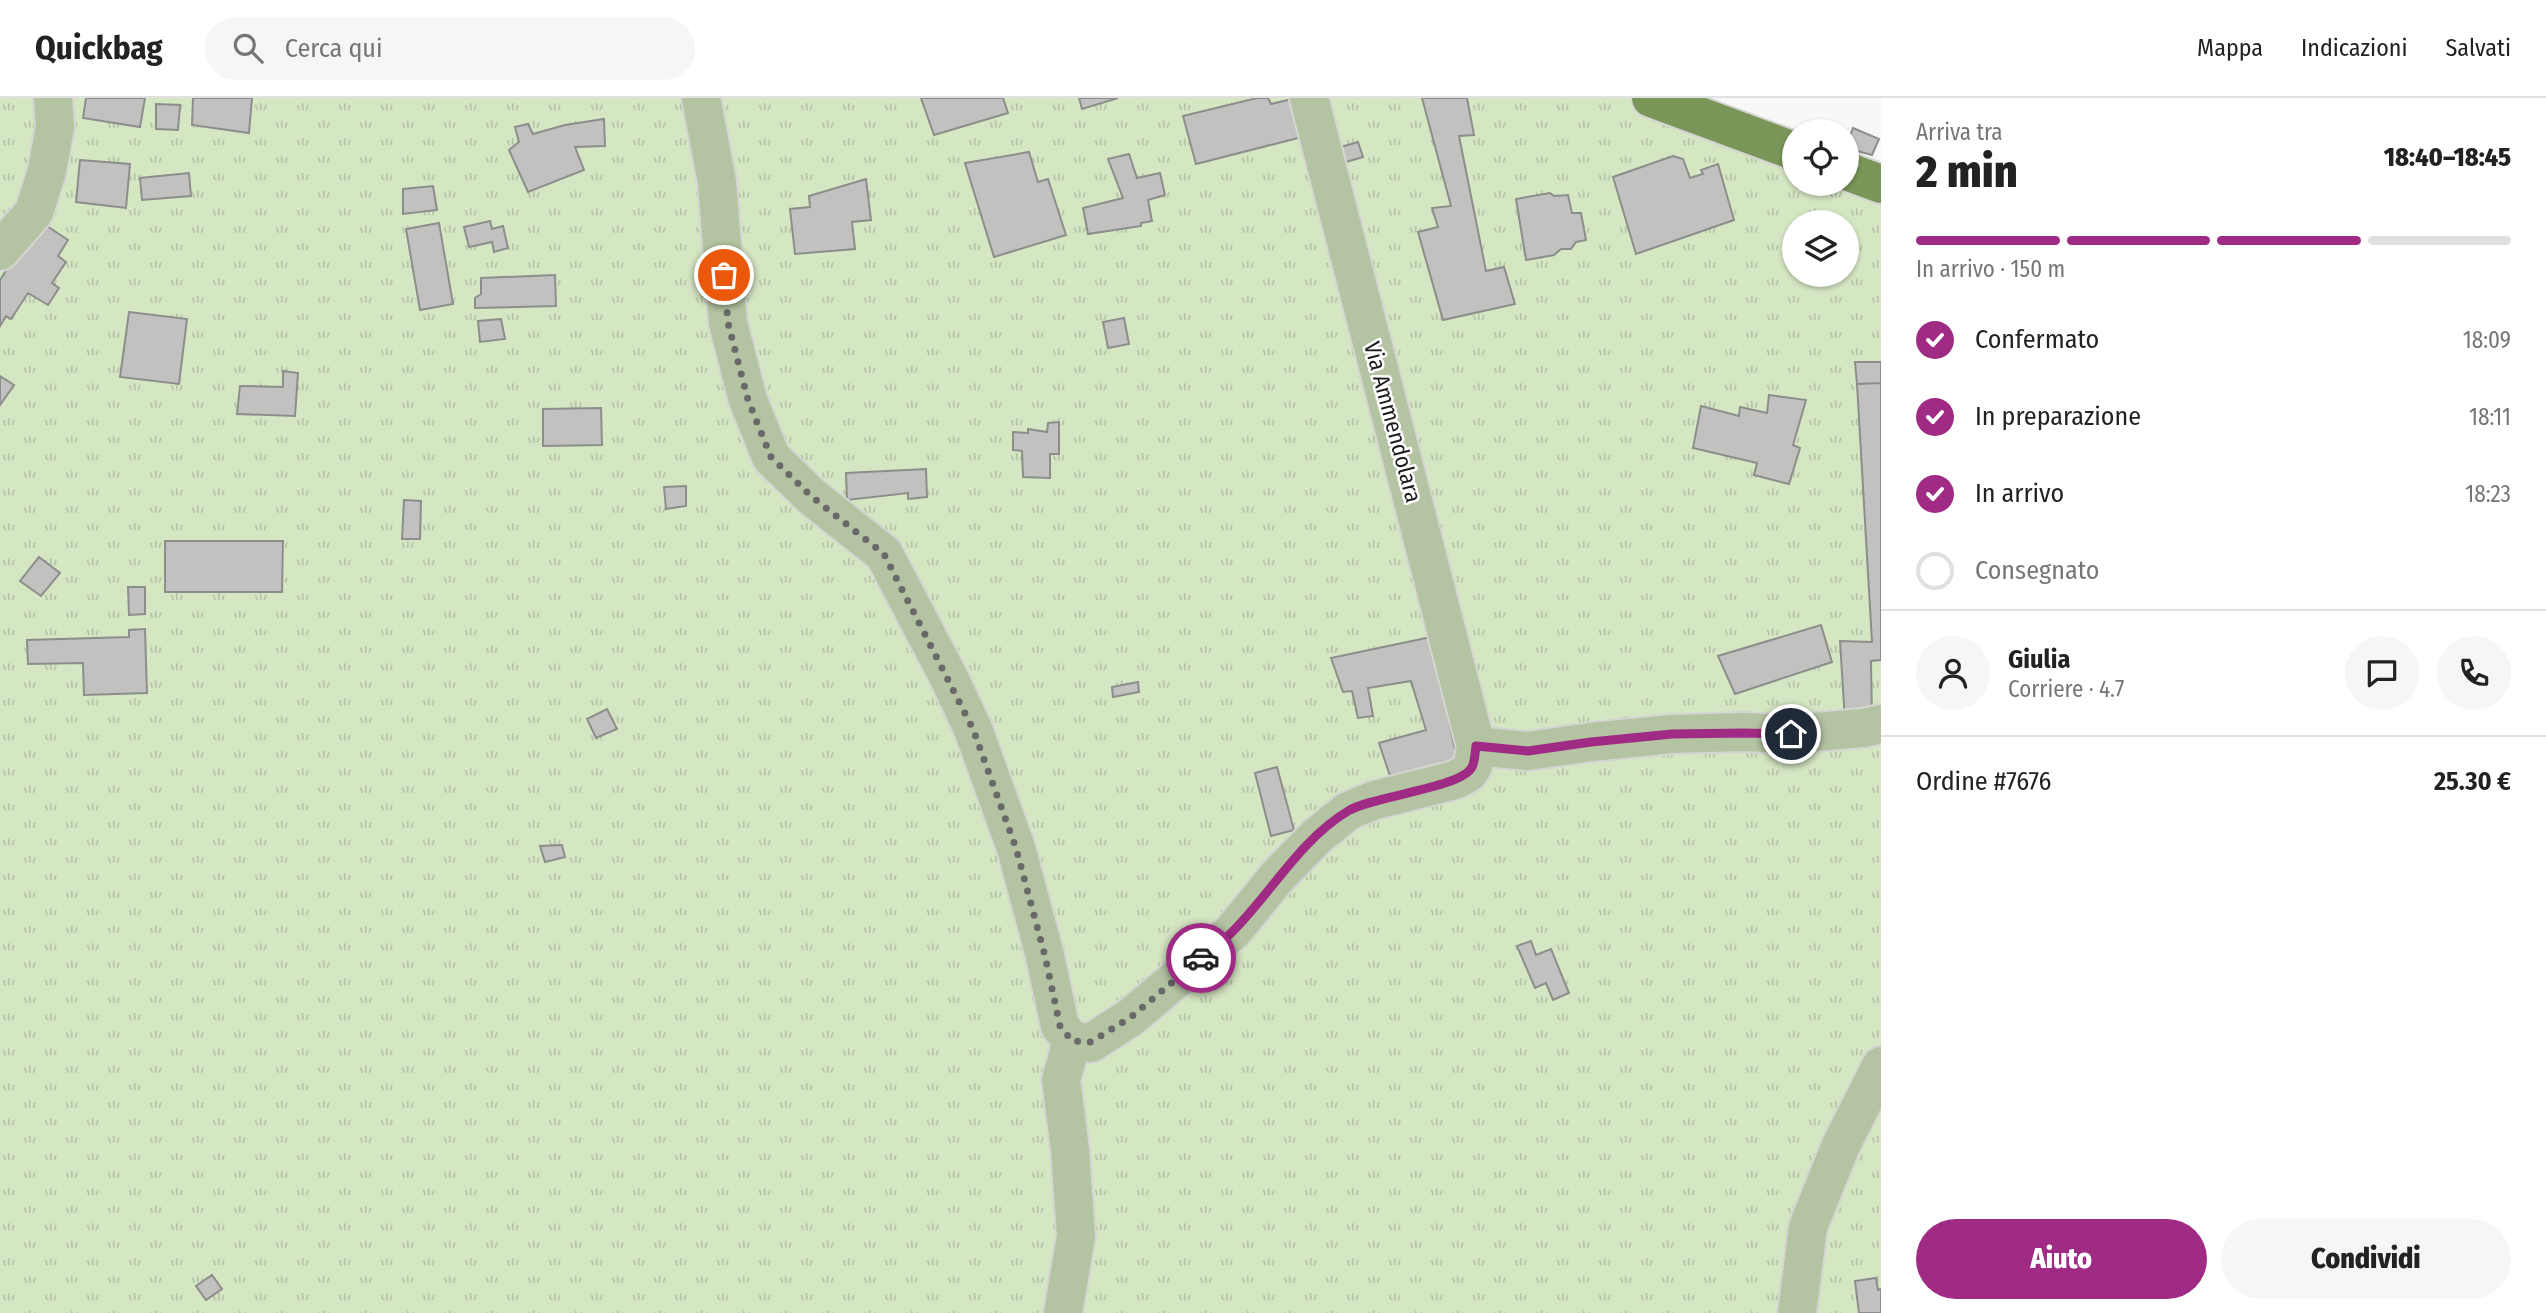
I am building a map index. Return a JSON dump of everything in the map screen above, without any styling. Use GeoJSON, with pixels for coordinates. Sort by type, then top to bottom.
{"type":"FeatureCollection","features":[{"type":"Feature","properties":{"kind":"main road"},"geometry":{"type":"LineString","coordinates":[[1651,98],[1782,147]]}},
{"type":"Feature","properties":{"kind":"main road"},"geometry":{"type":"LineString","coordinates":[[1859,176],[1881,184]]}},
{"type":"Feature","properties":{"kind":"street"},"geometry":{"type":"LineString","coordinates":[[0,251],[34,212],[47,171],[55,127],[53,98]]}},
{"type":"Feature","properties":{"kind":"street"},"geometry":{"type":"LineString","coordinates":[[701,98],[717,182],[728,323],[748,400],[771,457],[811,496],[884,554],[950,680],[973,729],[1016,848],[1045,956],[1060,1026],[1072,1041],[1091,1042],[1131,1017],[1233,931],[1277,877],[1316,837],[1348,811],[1375,800],[1455,780],[1468,773],[1473,766],[1476,746],[1528,751],[1672,734],[1791,734],[1863,728],[1881,723]]}},
{"type":"Feature","properties":{"kind":"street","name":"Via Ammendolara"},"geometry":{"type":"LineString","coordinates":[[1309,98],[1476,746]]}},
{"type":"Feature","properties":{"kind":"street"},"geometry":{"type":"LineString","coordinates":[[1063,1313],[1076,1236],[1070,1150],[1061,1080],[1072,1041]]}},
{"type":"Feature","properties":{"kind":"street"},"geometry":{"type":"LineString","coordinates":[[1797,1313],[1808,1227],[1841,1144],[1881,1066]]}},
{"type":"Feature","properties":{"kind":"green space"},"geometry":{"type":"Polygon","coordinates":[[[0,98],[1677,98],[1782,137],[1782,196],[1859,196],[1859,181],[1881,176],[1881,1313],[0,1313],[0,98]]]}},
{"type":"Feature","properties":{"kind":"building"},"geometry":{"type":"Polygon","coordinates":[[[86,98],[145,98],[140,127],[83,118],[86,98]]]}},
{"type":"Feature","properties":{"kind":"building"},"geometry":{"type":"Polygon","coordinates":[[[193,98],[252,98],[249,133],[192,125],[193,98]]]}},
{"type":"Feature","properties":{"kind":"building"},"geometry":{"type":"Polygon","coordinates":[[[921,98],[1003,98],[1008,113],[934,135],[921,98]]]}},
{"type":"Feature","properties":{"kind":"building"},"geometry":{"type":"Polygon","coordinates":[[[1079,98],[1118,98],[1082,109],[1079,98]]]}},
{"type":"Feature","properties":{"kind":"building"},"geometry":{"type":"Polygon","coordinates":[[[1257,98],[1268,98],[1271,104],[1292,99],[1306,136],[1196,164],[1183,116],[1257,98]]]}},
{"type":"Feature","properties":{"kind":"building"},"geometry":{"type":"Polygon","coordinates":[[[1422,98],[1467,98],[1474,135],[1459,136],[1486,271],[1504,267],[1515,304],[1443,320],[1418,232],[1438,227],[1432,208],[1451,206],[1422,98]]]}},
{"type":"Feature","properties":{"kind":"building"},"geometry":{"type":"Polygon","coordinates":[[[156,104],[180,105],[178,130],[156,129],[156,104]]]}},
{"type":"Feature","properties":{"kind":"building"},"geometry":{"type":"Polygon","coordinates":[[[604,119],[605,146],[575,147],[584,170],[528,192],[509,150],[519,142],[515,127],[528,124],[533,134],[565,125],[604,119]]]}},
{"type":"Feature","properties":{"kind":"building"},"geometry":{"type":"Polygon","coordinates":[[[1859,131],[1879,139],[1872,155],[1859,152],[1859,131]]]}},
{"type":"Feature","properties":{"kind":"building"},"geometry":{"type":"Polygon","coordinates":[[[1358,142],[1363,157],[1346,162],[1341,147],[1358,142]]]}},
{"type":"Feature","properties":{"kind":"building"},"geometry":{"type":"Polygon","coordinates":[[[1029,152],[1038,182],[1048,179],[1066,235],[994,257],[965,163],[1029,152]]]}},
{"type":"Feature","properties":{"kind":"building"},"geometry":{"type":"Polygon","coordinates":[[[1129,154],[1137,178],[1160,173],[1165,195],[1148,200],[1152,221],[1141,223],[1141,226],[1088,234],[1083,208],[1123,198],[1108,159],[1129,154]]]}},
{"type":"Feature","properties":{"kind":"building"},"geometry":{"type":"Polygon","coordinates":[[[1673,156],[1683,159],[1690,178],[1703,174],[1701,170],[1718,164],[1734,220],[1636,254],[1613,177],[1673,156]]]}},
{"type":"Feature","properties":{"kind":"building"},"geometry":{"type":"Polygon","coordinates":[[[80,160],[130,164],[126,208],[76,202],[80,160]]]}},
{"type":"Feature","properties":{"kind":"building"},"geometry":{"type":"Polygon","coordinates":[[[189,173],[191,196],[142,200],[140,178],[189,173]]]}},
{"type":"Feature","properties":{"kind":"building"},"geometry":{"type":"Polygon","coordinates":[[[866,179],[871,220],[852,222],[855,249],[795,254],[790,209],[810,207],[809,196],[866,179]]]}},
{"type":"Feature","properties":{"kind":"building"},"geometry":{"type":"Polygon","coordinates":[[[433,186],[437,210],[403,214],[403,189],[433,186]]]}},
{"type":"Feature","properties":{"kind":"building"},"geometry":{"type":"Polygon","coordinates":[[[1550,193],[1554,196],[1568,195],[1572,213],[1581,213],[1586,240],[1576,242],[1571,249],[1561,249],[1554,255],[1526,260],[1516,199],[1550,193]]]}},
{"type":"Feature","properties":{"kind":"building"},"geometry":{"type":"Polygon","coordinates":[[[38,220],[68,240],[58,256],[66,262],[52,283],[59,288],[48,305],[28,293],[11,319],[6,316],[0,326],[0,280],[38,220]]]}},
{"type":"Feature","properties":{"kind":"building"},"geometry":{"type":"Polygon","coordinates":[[[490,221],[492,229],[503,226],[508,248],[494,252],[492,242],[469,247],[464,227],[490,221]]]}},
{"type":"Feature","properties":{"kind":"building"},"geometry":{"type":"Polygon","coordinates":[[[439,223],[453,304],[420,310],[406,229],[439,223]]]}},
{"type":"Feature","properties":{"kind":"building"},"geometry":{"type":"Polygon","coordinates":[[[555,275],[556,306],[475,308],[475,298],[481,294],[481,278],[555,275]]]}},
{"type":"Feature","properties":{"kind":"building"},"geometry":{"type":"Polygon","coordinates":[[[129,312],[187,319],[179,384],[120,377],[129,312]]]}},
{"type":"Feature","properties":{"kind":"building"},"geometry":{"type":"Polygon","coordinates":[[[1124,318],[1129,344],[1108,348],[1103,322],[1124,318]]]}},
{"type":"Feature","properties":{"kind":"building"},"geometry":{"type":"Polygon","coordinates":[[[501,319],[505,339],[480,342],[478,321],[501,319]]]}},
{"type":"Feature","properties":{"kind":"building"},"geometry":{"type":"Polygon","coordinates":[[[1855,362],[1881,362],[1881,383],[1857,384],[1855,362]]]}},
{"type":"Feature","properties":{"kind":"building"},"geometry":{"type":"Polygon","coordinates":[[[283,371],[298,373],[295,416],[237,414],[240,386],[283,387],[283,371]]]}},
{"type":"Feature","properties":{"kind":"building"},"geometry":{"type":"Polygon","coordinates":[[[0,376],[14,385],[0,405],[0,376]]]}},
{"type":"Feature","properties":{"kind":"building"},"geometry":{"type":"Polygon","coordinates":[[[1881,383],[1881,660],[1871,661],[1872,718],[1845,721],[1840,641],[1872,642],[1857,384],[1881,383]]]}},
{"type":"Feature","properties":{"kind":"building"},"geometry":{"type":"Polygon","coordinates":[[[1769,395],[1806,400],[1793,445],[1800,448],[1789,484],[1754,475],[1757,463],[1693,448],[1701,406],[1739,416],[1740,407],[1767,413],[1769,395]]]}},
{"type":"Feature","properties":{"kind":"building"},"geometry":{"type":"Polygon","coordinates":[[[601,408],[602,445],[543,446],[543,409],[601,408]]]}},
{"type":"Feature","properties":{"kind":"building"},"geometry":{"type":"Polygon","coordinates":[[[1059,422],[1059,454],[1050,454],[1050,478],[1023,477],[1022,451],[1013,450],[1013,432],[1028,433],[1028,429],[1047,432],[1048,423],[1059,422]]]}},
{"type":"Feature","properties":{"kind":"building"},"geometry":{"type":"Polygon","coordinates":[[[926,469],[927,497],[908,499],[908,493],[847,500],[846,473],[926,469]]]}},
{"type":"Feature","properties":{"kind":"building"},"geometry":{"type":"Polygon","coordinates":[[[686,486],[686,506],[666,509],[664,487],[686,486]]]}},
{"type":"Feature","properties":{"kind":"building"},"geometry":{"type":"Polygon","coordinates":[[[404,500],[421,501],[420,539],[402,539],[404,500]]]}},
{"type":"Feature","properties":{"kind":"building"},"geometry":{"type":"Polygon","coordinates":[[[165,541],[283,541],[282,592],[165,592],[165,541]]]}},
{"type":"Feature","properties":{"kind":"building"},"geometry":{"type":"Polygon","coordinates":[[[39,557],[60,573],[41,596],[20,581],[39,557]]]}},
{"type":"Feature","properties":{"kind":"building"},"geometry":{"type":"Polygon","coordinates":[[[128,587],[145,587],[145,614],[129,615],[128,587]]]}},
{"type":"Feature","properties":{"kind":"building"},"geometry":{"type":"Polygon","coordinates":[[[1821,625],[1832,662],[1735,694],[1718,656],[1821,625]]]}},
{"type":"Feature","properties":{"kind":"building"},"geometry":{"type":"Polygon","coordinates":[[[145,629],[147,693],[84,695],[83,663],[28,664],[27,640],[129,637],[129,630],[145,629]]]}},
{"type":"Feature","properties":{"kind":"building"},"geometry":{"type":"Polygon","coordinates":[[[1431,637],[1459,768],[1393,785],[1379,743],[1426,730],[1411,681],[1368,688],[1373,716],[1358,718],[1352,691],[1343,692],[1331,658],[1431,637]]]}},
{"type":"Feature","properties":{"kind":"building"},"geometry":{"type":"Polygon","coordinates":[[[1138,682],[1139,692],[1113,697],[1112,687],[1138,682]]]}},
{"type":"Feature","properties":{"kind":"building"},"geometry":{"type":"Polygon","coordinates":[[[607,709],[617,729],[596,738],[587,719],[607,709]]]}},
{"type":"Feature","properties":{"kind":"building"},"geometry":{"type":"Polygon","coordinates":[[[1277,767],[1294,830],[1271,836],[1255,773],[1277,767]]]}},
{"type":"Feature","properties":{"kind":"building"},"geometry":{"type":"Polygon","coordinates":[[[562,845],[565,857],[545,862],[540,846],[562,845]]]}},
{"type":"Feature","properties":{"kind":"building"},"geometry":{"type":"Polygon","coordinates":[[[1531,941],[1536,955],[1551,949],[1569,993],[1553,1000],[1546,983],[1535,988],[1517,946],[1531,941]]]}},
{"type":"Feature","properties":{"kind":"building"},"geometry":{"type":"Polygon","coordinates":[[[212,1275],[222,1289],[206,1300],[196,1286],[212,1275]]]}},
{"type":"Feature","properties":{"kind":"building"},"geometry":{"type":"Polygon","coordinates":[[[1876,1278],[1878,1290],[1881,1289],[1881,1313],[1859,1313],[1855,1281],[1876,1278]]]}},
{"type":"Feature","properties":{"kind":"way so far"},"geometry":{"type":"LineString","coordinates":[[724,275],[728,323],[748,400],[771,457],[811,496],[884,554],[973,729],[1016,848],[1045,956],[1060,1026],[1072,1041],[1091,1042],[1131,1017],[1201,958]]}},
{"type":"Feature","properties":{"kind":"route"},"geometry":{"type":"LineString","coordinates":[[1201,958],[1233,931],[1277,877],[1316,837],[1348,811],[1375,800],[1455,780],[1468,773],[1473,766],[1476,746],[1528,751],[1672,734],[1791,734]]}}]}
